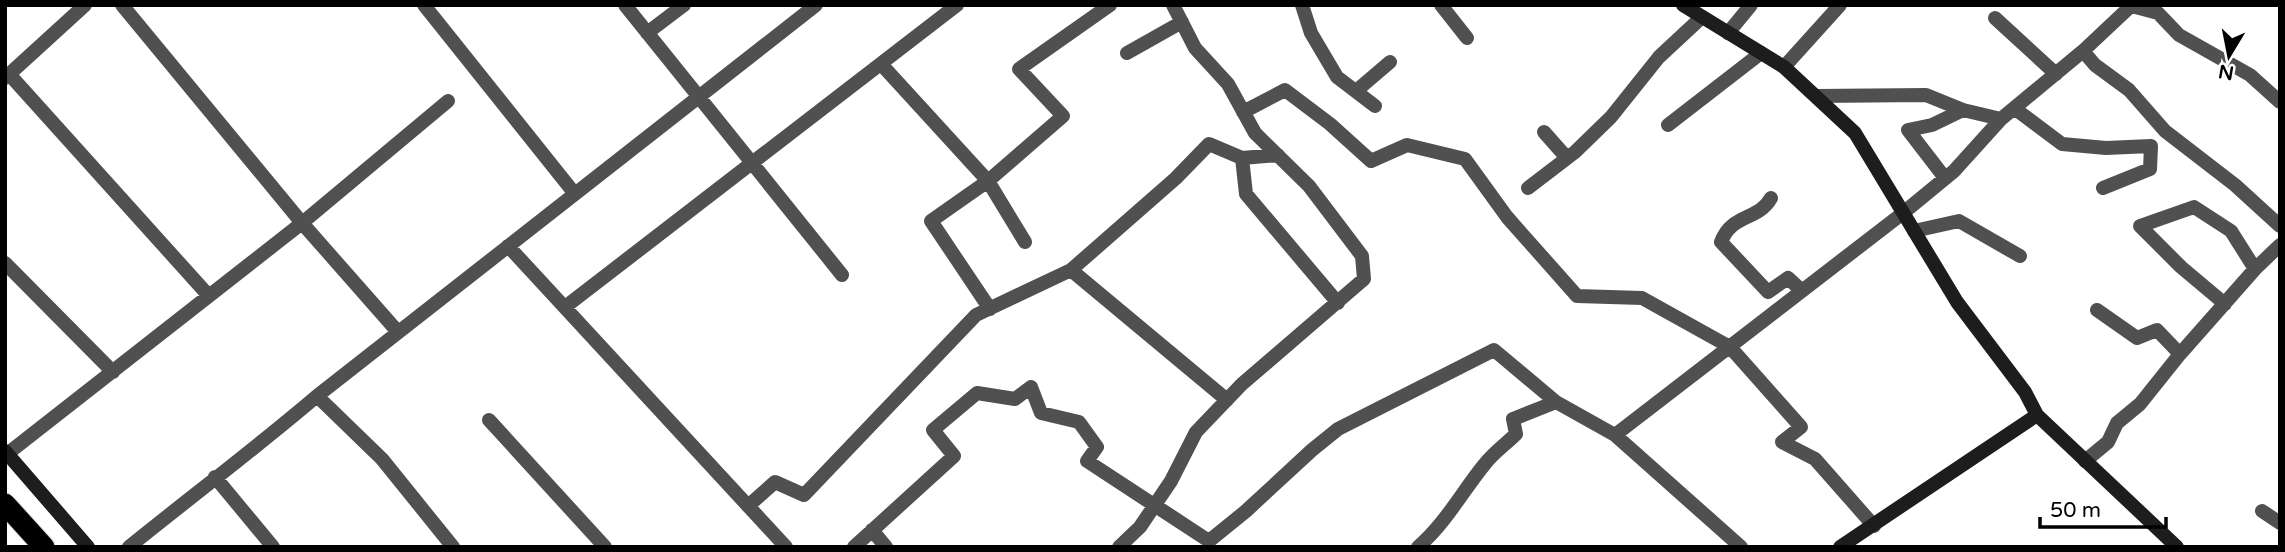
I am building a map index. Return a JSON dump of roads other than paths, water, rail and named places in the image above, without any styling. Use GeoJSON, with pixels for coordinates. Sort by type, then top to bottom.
{"type":"FeatureCollection","features":[{"type":"Feature","properties":{"kind":"highway"},"geometry":{"type":"LineString","coordinates":[[5,504],[44,547]]}},
{"type":"Feature","properties":{"kind":"street"},"geometry":{"type":"LineString","coordinates":[[85,5],[7,76],[209,296]]}},
{"type":"Feature","properties":{"kind":"street"},"geometry":{"type":"LineString","coordinates":[[122,5],[302,223],[398,332]]}},
{"type":"Feature","properties":{"kind":"street"},"geometry":{"type":"LineString","coordinates":[[424,5],[575,194]]}},
{"type":"Feature","properties":{"kind":"street"},"geometry":{"type":"LineString","coordinates":[[625,5],[842,275]]}},
{"type":"Feature","properties":{"kind":"street"},"geometry":{"type":"LineString","coordinates":[[647,33],[685,5]]}},
{"type":"Feature","properties":{"kind":"street"},"geometry":{"type":"LineString","coordinates":[[129,547],[398,332],[816,5]]}},
{"type":"Feature","properties":{"kind":"street"},"geometry":{"type":"LineString","coordinates":[[565,307],[957,5]]}},
{"type":"Feature","properties":{"kind":"street"},"geometry":{"type":"LineString","coordinates":[[990,309],[931,221],[988,181],[1063,116],[1019,69],[1110,5]]}},
{"type":"Feature","properties":{"kind":"street"},"geometry":{"type":"LineString","coordinates":[[1119,547],[1140,527],[1155,505],[1171,481],[1196,432],[1252,375],[1364,279],[1362,256],[1309,186],[1255,133],[1228,84],[1195,48],[1173,5]]}},
{"type":"Feature","properties":{"kind":"street"},"geometry":{"type":"LineString","coordinates":[[1302,5],[1311,33],[1337,76],[1375,106]]}},
{"type":"Feature","properties":{"kind":"street"},"geometry":{"type":"LineString","coordinates":[[1441,5],[1467,38]]}},
{"type":"Feature","properties":{"kind":"street"},"geometry":{"type":"LineString","coordinates":[[1682,5],[1784,66],[1855,133],[1957,302],[2025,392],[2037,415],[2177,547]]}},
{"type":"Feature","properties":{"kind":"street"},"geometry":{"type":"LineString","coordinates":[[1728,33],[1751,5]]}},
{"type":"Feature","properties":{"kind":"street"},"geometry":{"type":"LineString","coordinates":[[1784,66],[1840,5]]}},
{"type":"Feature","properties":{"kind":"street"},"geometry":{"type":"LineString","coordinates":[[1615,435],[1903,213],[1945,178],[2001,119],[2083,51],[2130,6],[2158,13],[2179,35],[2250,75],[2280,102]]}},
{"type":"Feature","properties":{"kind":"street"},"geometry":{"type":"LineString","coordinates":[[1528,188],[1567,158],[1611,117],[1659,57],[1702,17]]}},
{"type":"Feature","properties":{"kind":"street"},"geometry":{"type":"LineString","coordinates":[[1995,18],[2056,74]]}},
{"type":"Feature","properties":{"kind":"street"},"geometry":{"type":"LineString","coordinates":[[1127,53],[1181,22]]}},
{"type":"Feature","properties":{"kind":"street"},"geometry":{"type":"LineString","coordinates":[[2083,51],[2095,65],[2129,90],[2165,131],[2235,185],[2280,226]]}},
{"type":"Feature","properties":{"kind":"street"},"geometry":{"type":"LineString","coordinates":[[1668,125],[1760,52]]}},
{"type":"Feature","properties":{"kind":"street"},"geometry":{"type":"LineString","coordinates":[[1356,91],[1390,62]]}},
{"type":"Feature","properties":{"kind":"street"},"geometry":{"type":"LineString","coordinates":[[881,64],[988,181],[1026,242]]}},
{"type":"Feature","properties":{"kind":"street"},"geometry":{"type":"LineString","coordinates":[[1243,112],[1285,90],[1371,161],[1407,145],[1465,159],[1507,216],[1577,296],[1642,298],[1730,347],[1801,427],[1783,442],[1815,459],[1874,526]]}},
{"type":"Feature","properties":{"kind":"street"},"geometry":{"type":"LineString","coordinates":[[1816,96],[1926,95],[1963,110],[2001,119]]}},
{"type":"Feature","properties":{"kind":"street"},"geometry":{"type":"LineString","coordinates":[[88,547],[6,453],[302,223],[448,101]]}},
{"type":"Feature","properties":{"kind":"street"},"geometry":{"type":"LineString","coordinates":[[2014,108],[2062,144],[2106,148],[2151,146],[2150,169],[2103,188]]}},
{"type":"Feature","properties":{"kind":"street"},"geometry":{"type":"LineString","coordinates":[[1945,178],[1908,130],[1933,125],[1963,110]]}},
{"type":"Feature","properties":{"kind":"street"},"geometry":{"type":"LineString","coordinates":[[1544,132],[1567,158]]}},
{"type":"Feature","properties":{"kind":"street"},"geometry":{"type":"LineString","coordinates":[[748,506],[775,482],[804,495],[976,315],[1071,270],[1176,178],[1209,144],[1242,158],[1278,155]]}},
{"type":"Feature","properties":{"kind":"street"},"geometry":{"type":"LineString","coordinates":[[1242,158],[1246,194],[1338,303]]}},
{"type":"Feature","properties":{"kind":"street"},"geometry":{"type":"LineString","coordinates":[[1772,198],[1766,208],[1726,229],[1721,242],[1768,292],[1787,278],[1802,291]]}},
{"type":"Feature","properties":{"kind":"street"},"geometry":{"type":"LineString","coordinates":[[2225,304],[2180,267],[2140,226],[2194,207],[2231,231],[2255,269]]}},
{"type":"Feature","properties":{"kind":"street"},"geometry":{"type":"LineString","coordinates":[[1914,231],[1959,221],[2020,256]]}},
{"type":"Feature","properties":{"kind":"street"},"geometry":{"type":"LineString","coordinates":[[2085,461],[2108,442],[2118,423],[2140,404],[2180,354],[2255,269],[2280,245]]}},
{"type":"Feature","properties":{"kind":"street"},"geometry":{"type":"LineString","coordinates":[[508,246],[786,547]]}},
{"type":"Feature","properties":{"kind":"street"},"geometry":{"type":"LineString","coordinates":[[5,263],[113,372]]}},
{"type":"Feature","properties":{"kind":"street"},"geometry":{"type":"LineString","coordinates":[[1071,270],[1227,400]]}},
{"type":"Feature","properties":{"kind":"street"},"geometry":{"type":"LineString","coordinates":[[2096,310],[2137,338],[2157,330],[2180,354]]}},
{"type":"Feature","properties":{"kind":"street"},"geometry":{"type":"LineString","coordinates":[[854,547],[954,456],[933,430],[976,393],[1015,399],[1031,387],[1041,413],[1079,422],[1097,447],[1087,461],[1209,541],[1338,429],[1494,350],[1556,402],[1615,435],[1741,547]]}},
{"type":"Feature","properties":{"kind":"street"},"geometry":{"type":"LineString","coordinates":[[317,396],[382,459],[453,547]]}},
{"type":"Feature","properties":{"kind":"street"},"geometry":{"type":"LineString","coordinates":[[1428,544],[1485,463],[1516,434],[1513,419],[1556,402]]}},
{"type":"Feature","properties":{"kind":"street"},"geometry":{"type":"LineString","coordinates":[[1840,547],[2037,415]]}},
{"type":"Feature","properties":{"kind":"street"},"geometry":{"type":"LineString","coordinates":[[489,419],[605,547]]}},
{"type":"Feature","properties":{"kind":"street"},"geometry":{"type":"LineString","coordinates":[[215,477],[273,547]]}},
{"type":"Feature","properties":{"kind":"street"},"geometry":{"type":"LineString","coordinates":[[2262,511],[2280,523]]}},
{"type":"Feature","properties":{"kind":"street"},"geometry":{"type":"LineString","coordinates":[[872,530],[886,547]]}}]}
